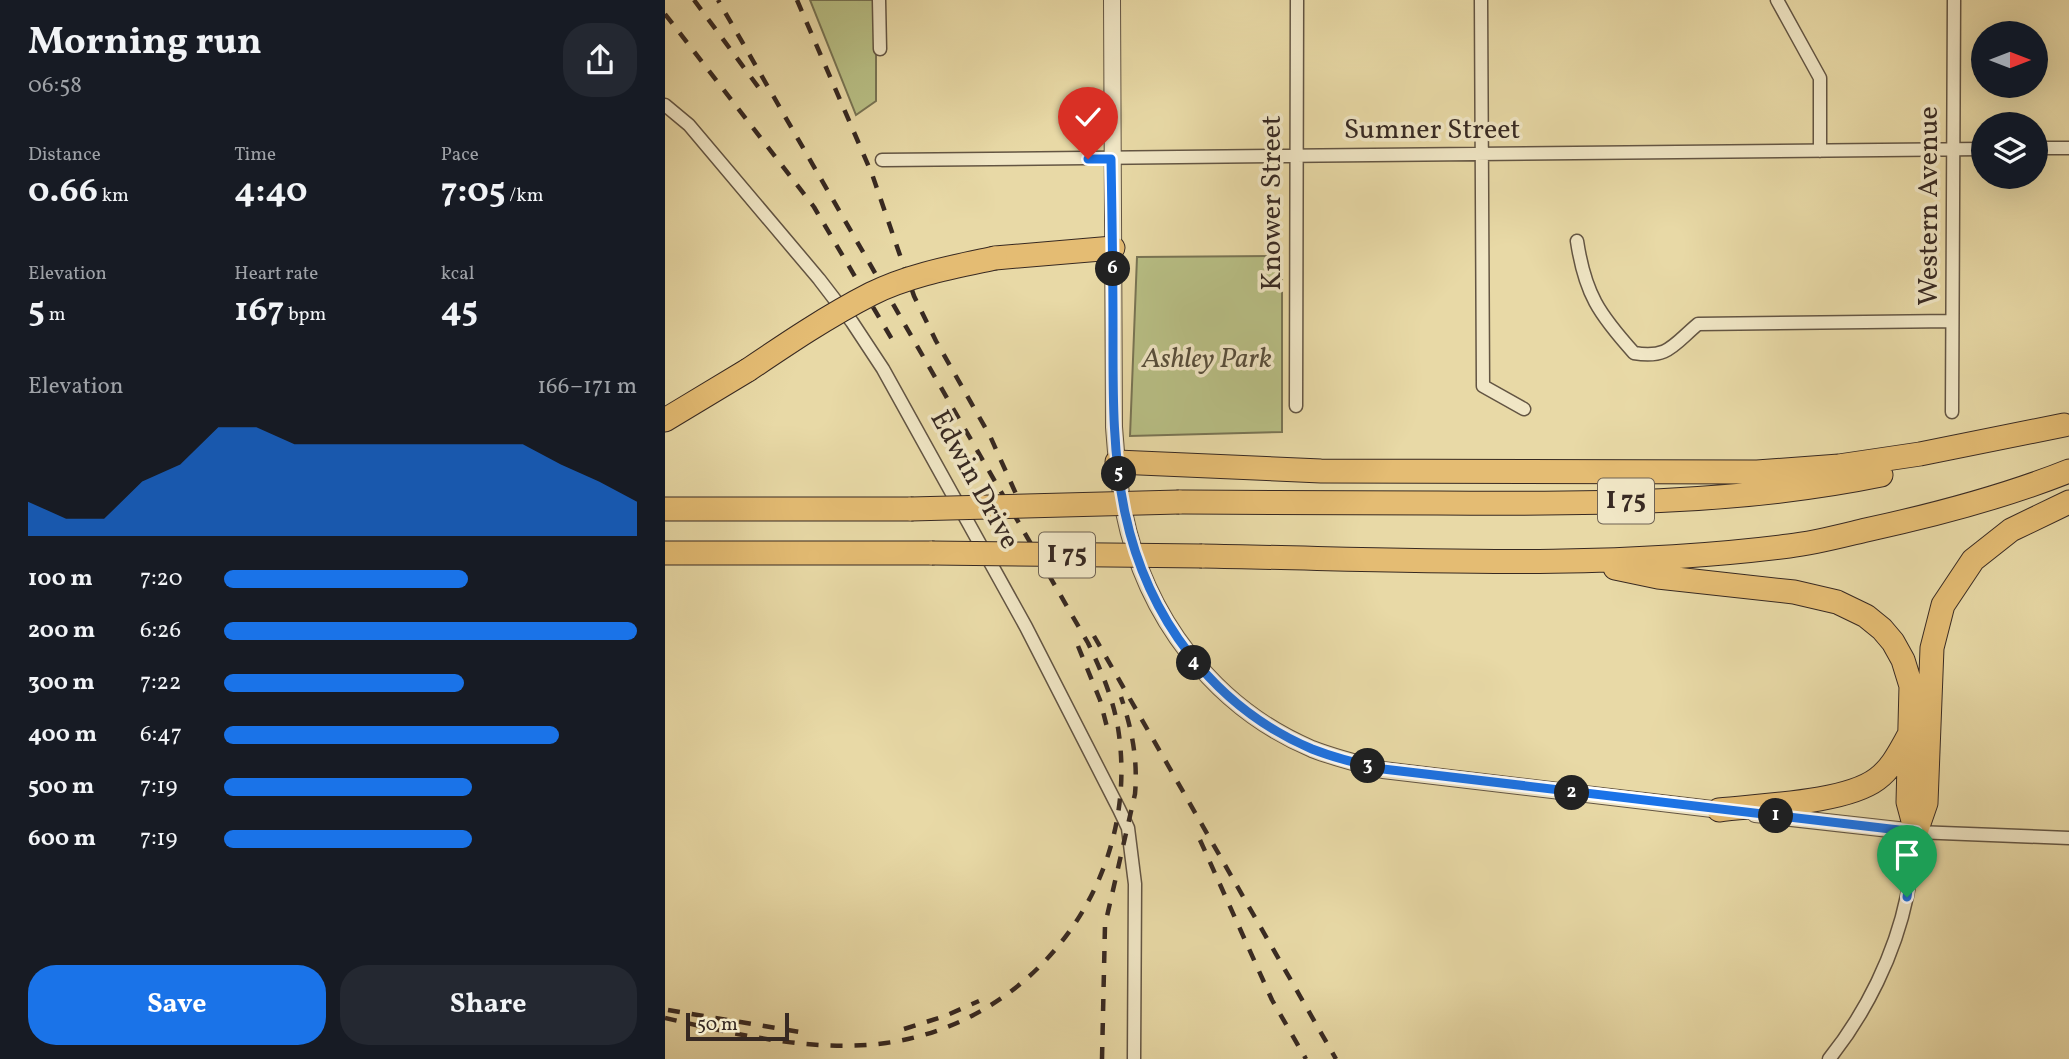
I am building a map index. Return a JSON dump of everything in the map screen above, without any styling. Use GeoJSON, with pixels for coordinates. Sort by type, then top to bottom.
{"type":"FeatureCollection","features":[{"type":"Feature","properties":{"kind":"highway"},"geometry":{"type":"LineString","coordinates":[[665,421],[805,331],[873,293],[933,272],[995,258],[1113,248]]}},
{"type":"Feature","properties":{"kind":"highway"},"geometry":{"type":"LineString","coordinates":[[1117,463],[1321,471],[1758,472],[1839,466],[1920,454],[2067,424]]}},
{"type":"Feature","properties":{"kind":"highway","name":"I 75"},"geometry":{"type":"LineString","coordinates":[[665,509],[911,509],[1179,502],[1571,503],[1752,496],[1821,487],[1898,471],[2067,424]]}},
{"type":"Feature","properties":{"kind":"highway","name":"I 75"},"geometry":{"type":"LineString","coordinates":[[665,554],[1202,556],[1584,562],[1713,555],[1792,546],[1911,521],[2036,484],[2069,471]]}},
{"type":"Feature","properties":{"kind":"highway"},"geometry":{"type":"LineString","coordinates":[[1916,832],[1926,803],[1932,649],[1943,605],[1973,560],[2011,530],[2069,502]]}},
{"type":"Feature","properties":{"kind":"highway"},"geometry":{"type":"LineString","coordinates":[[1584,562],[1658,577],[1794,592],[1837,602],[1866,616],[1893,642],[1903,660],[1911,686],[1908,802],[1916,832]]}},
{"type":"Feature","properties":{"kind":"highway"},"geometry":{"type":"LineString","coordinates":[[1719,810],[1851,793],[1877,778],[1895,760],[1910,732]]}},
{"type":"Feature","properties":{"kind":"street"},"geometry":{"type":"LineString","coordinates":[[879,0],[880,50]]}},
{"type":"Feature","properties":{"kind":"street"},"geometry":{"type":"LineString","coordinates":[[1112,0],[1114,427],[1125,513],[1147,584],[1165,619],[1194,663],[1238,706],[1310,748],[1344,760],[1383,769],[1916,832],[2069,838]]}},
{"type":"Feature","properties":{"kind":"street","name":"Knower Street"},"geometry":{"type":"LineString","coordinates":[[1296,406],[1297,0]]}},
{"type":"Feature","properties":{"kind":"street"},"geometry":{"type":"LineString","coordinates":[[1481,0],[1483,386],[1524,409]]}},
{"type":"Feature","properties":{"kind":"street"},"geometry":{"type":"LineString","coordinates":[[1777,0],[1820,78],[1820,151]]}},
{"type":"Feature","properties":{"kind":"street","name":"Western Avenue"},"geometry":{"type":"LineString","coordinates":[[1952,412],[1954,0]]}},
{"type":"Feature","properties":{"kind":"street","name":"Edwin Drive"},"geometry":{"type":"LineString","coordinates":[[665,104],[689,125],[819,279],[883,369],[1026,627],[1119,809],[1128,828],[1135,884],[1134,1059]]}},
{"type":"Feature","properties":{"kind":"street"},"geometry":{"type":"LineString","coordinates":[[2048,148],[2069,148]]}},
{"type":"Feature","properties":{"kind":"street","name":"Sumner Street"},"geometry":{"type":"LineString","coordinates":[[882,160],[1971,149]]}},
{"type":"Feature","properties":{"kind":"street"},"geometry":{"type":"LineString","coordinates":[[1577,241],[1582,271],[1598,309],[1634,353],[1652,356],[1666,352],[1698,324],[1952,321]]}},
{"type":"Feature","properties":{"kind":"street"},"geometry":{"type":"LineString","coordinates":[[1829,1059],[1843,1041],[1880,978],[1907,897],[1916,832]]}},
{"type":"Feature","properties":{"kind":"green space"},"geometry":{"type":"Polygon","coordinates":[[[810,0],[876,0],[876,101],[856,115],[810,0]]]}},
{"type":"Feature","properties":{"kind":"green space","name":"Ashley Park"},"geometry":{"type":"Polygon","coordinates":[[[1282,256],[1282,432],[1130,436],[1137,257],[1282,256]]]}},
{"type":"Feature","properties":{"kind":"railway"},"geometry":{"type":"LineString","coordinates":[[694,0],[759,88]]}},
{"type":"Feature","properties":{"kind":"railway"},"geometry":{"type":"LineString","coordinates":[[665,1018],[803,1044],[859,1045],[886,1043],[940,1030],[989,1006],[1032,974],[1068,934],[1095,888],[1113,838],[1121,784],[1116,717],[1106,684],[1088,643],[718,0]]}},
{"type":"Feature","properties":{"kind":"railway"},"geometry":{"type":"LineString","coordinates":[[797,0],[872,174],[914,296],[936,341],[990,436],[1025,514]]}},
{"type":"Feature","properties":{"kind":"railway"},"geometry":{"type":"LineString","coordinates":[[665,14],[814,207],[893,341]]}},
{"type":"Feature","properties":{"kind":"railway"},"geometry":{"type":"LineString","coordinates":[[1094,636],[1336,1059]]}},
{"type":"Feature","properties":{"kind":"railway"},"geometry":{"type":"LineString","coordinates":[[1078,646],[1100,700],[1108,731]]}},
{"type":"Feature","properties":{"kind":"railway"},"geometry":{"type":"LineString","coordinates":[[1102,1059],[1105,925],[1136,781],[1133,745],[1121,697]]}},
{"type":"Feature","properties":{"kind":"railway"},"geometry":{"type":"LineString","coordinates":[[1200,840],[1272,1000],[1306,1059]]}},
{"type":"Feature","properties":{"kind":"railway"},"geometry":{"type":"LineString","coordinates":[[904,1029],[945,1016],[979,1001]]}},
{"type":"Feature","properties":{"kind":"railway"},"geometry":{"type":"LineString","coordinates":[[668,1010],[806,1033]]}},
{"type":"Feature","properties":{"kind":"route"},"geometry":{"type":"LineString","coordinates":[[1088,159],[1111,159],[1114,427],[1125,513],[1135,552],[1147,584],[1165,619],[1194,663],[1238,706],[1310,748],[1344,760],[1383,769],[1916,832],[1907,897]]}}]}
